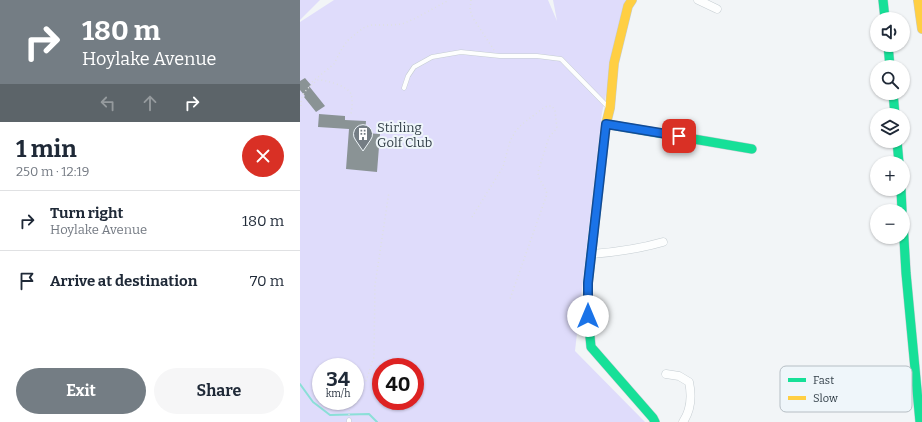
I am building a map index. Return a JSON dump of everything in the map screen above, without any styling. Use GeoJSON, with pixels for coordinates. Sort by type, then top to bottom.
{"type":"FeatureCollection","features":[{"type":"Feature","properties":{"kind":"main road"},"geometry":{"type":"LineString","coordinates":[[632,0],[628,6],[614,63],[610,108],[606,124],[588,283],[588,316],[591,347],[633,393],[655,422]]}},
{"type":"Feature","properties":{"kind":"main road"},"geometry":{"type":"LineString","coordinates":[[883,0],[884,12]]}},
{"type":"Feature","properties":{"kind":"main road"},"geometry":{"type":"LineString","coordinates":[[918,0],[922,29]]}},
{"type":"Feature","properties":{"kind":"main road"},"geometry":{"type":"LineString","coordinates":[[606,124],[752,148]]}},
{"type":"Feature","properties":{"kind":"main road"},"geometry":{"type":"LineString","coordinates":[[905,244],[920,422]]}},
{"type":"Feature","properties":{"kind":"street"},"geometry":{"type":"LineString","coordinates":[[698,0],[717,9]]}},
{"type":"Feature","properties":{"kind":"street"},"geometry":{"type":"LineString","coordinates":[[592,254],[644,247],[663,242]]}},
{"type":"Feature","properties":{"kind":"street"},"geometry":{"type":"LineString","coordinates":[[666,374],[679,376],[689,382],[692,394],[688,415],[684,422]]}},
{"type":"Feature","properties":{"kind":"lane"},"geometry":{"type":"LineString","coordinates":[[404,88],[408,76],[414,67],[432,57],[461,52],[500,56],[537,56],[562,60],[610,108]]}},
{"type":"Feature","properties":{"kind":"path"},"geometry":{"type":"LineString","coordinates":[[312,82],[334,64],[347,42],[363,28],[372,25],[392,26],[402,24],[449,0]]}},
{"type":"Feature","properties":{"kind":"path"},"geometry":{"type":"LineString","coordinates":[[471,0],[470,10],[494,52]]}},
{"type":"Feature","properties":{"kind":"path"},"geometry":{"type":"LineString","coordinates":[[301,106],[300,100],[302,95],[318,80],[325,80],[349,91],[352,100],[351,114]]}},
{"type":"Feature","properties":{"kind":"path"},"geometry":{"type":"LineString","coordinates":[[472,217],[503,167],[510,141],[515,132],[521,125],[542,110],[548,106],[552,106],[555,111],[557,128],[549,137],[538,172],[538,177],[546,188],[547,194],[510,299]]}},
{"type":"Feature","properties":{"kind":"path"},"geometry":{"type":"LineString","coordinates":[[364,383],[374,357],[375,285],[388,192]]}},
{"type":"Feature","properties":{"kind":"shaded area"},"geometry":{"type":"Polygon","coordinates":[[[300,0],[320,0],[300,20],[300,0]]]}},
{"type":"Feature","properties":{"kind":"shaded area","name":"Stirling Golf Club"},"geometry":{"type":"Polygon","coordinates":[[[334,0],[548,0],[557,21],[553,0],[627,0],[602,113],[575,351],[645,422],[300,422],[300,22],[334,0]]]}},
{"type":"Feature","properties":{"kind":"building"},"geometry":{"type":"Polygon","coordinates":[[[305,78],[311,85],[309,86],[325,106],[316,112],[300,90],[300,81],[305,78]]]}},
{"type":"Feature","properties":{"kind":"building","name":"Stirling Golf Club"},"geometry":{"type":"Polygon","coordinates":[[[319,114],[345,116],[345,120],[366,121],[365,133],[380,134],[377,172],[346,169],[349,129],[318,127],[319,114]]]}},
{"type":"Feature","properties":{"kind":"waterway"},"geometry":{"type":"LineString","coordinates":[[300,384],[313,402],[330,415],[369,414],[377,422]]}},
{"type":"Feature","properties":{"kind":"traffic: fast"},"geometry":{"type":"LineString","coordinates":[[883,0],[884,12]]}},
{"type":"Feature","properties":{"kind":"traffic: fast"},"geometry":{"type":"LineString","coordinates":[[889,52],[889,60]]}},
{"type":"Feature","properties":{"kind":"traffic: fast"},"geometry":{"type":"LineString","coordinates":[[894,100],[894,108]]}},
{"type":"Feature","properties":{"kind":"traffic: fast"},"geometry":{"type":"LineString","coordinates":[[606,124],[752,149]]}},
{"type":"Feature","properties":{"kind":"traffic: fast"},"geometry":{"type":"LineString","coordinates":[[898,148],[898,156]]}},
{"type":"Feature","properties":{"kind":"traffic: fast"},"geometry":{"type":"LineString","coordinates":[[901,196],[902,204]]}},
{"type":"Feature","properties":{"kind":"traffic: fast"},"geometry":{"type":"LineString","coordinates":[[596,212],[588,283],[588,316],[591,347],[655,422]]}},
{"type":"Feature","properties":{"kind":"traffic: fast"},"geometry":{"type":"LineString","coordinates":[[904,244],[920,422]]}},
{"type":"Feature","properties":{"kind":"traffic: slow"},"geometry":{"type":"LineString","coordinates":[[596,212],[606,124],[610,108],[614,63],[628,6],[632,0]]}},
{"type":"Feature","properties":{"kind":"traffic: slow"},"geometry":{"type":"LineString","coordinates":[[918,0],[922,29]]}},
{"type":"Feature","properties":{"kind":"place","name":"Stirling Golf Club"},"geometry":{"type":"Point","coordinates":[363,151]}},
{"type":"Feature","properties":{"kind":"route"},"geometry":{"type":"LineString","coordinates":[[588,316],[588,283],[606,124],[679,136]]}}]}
